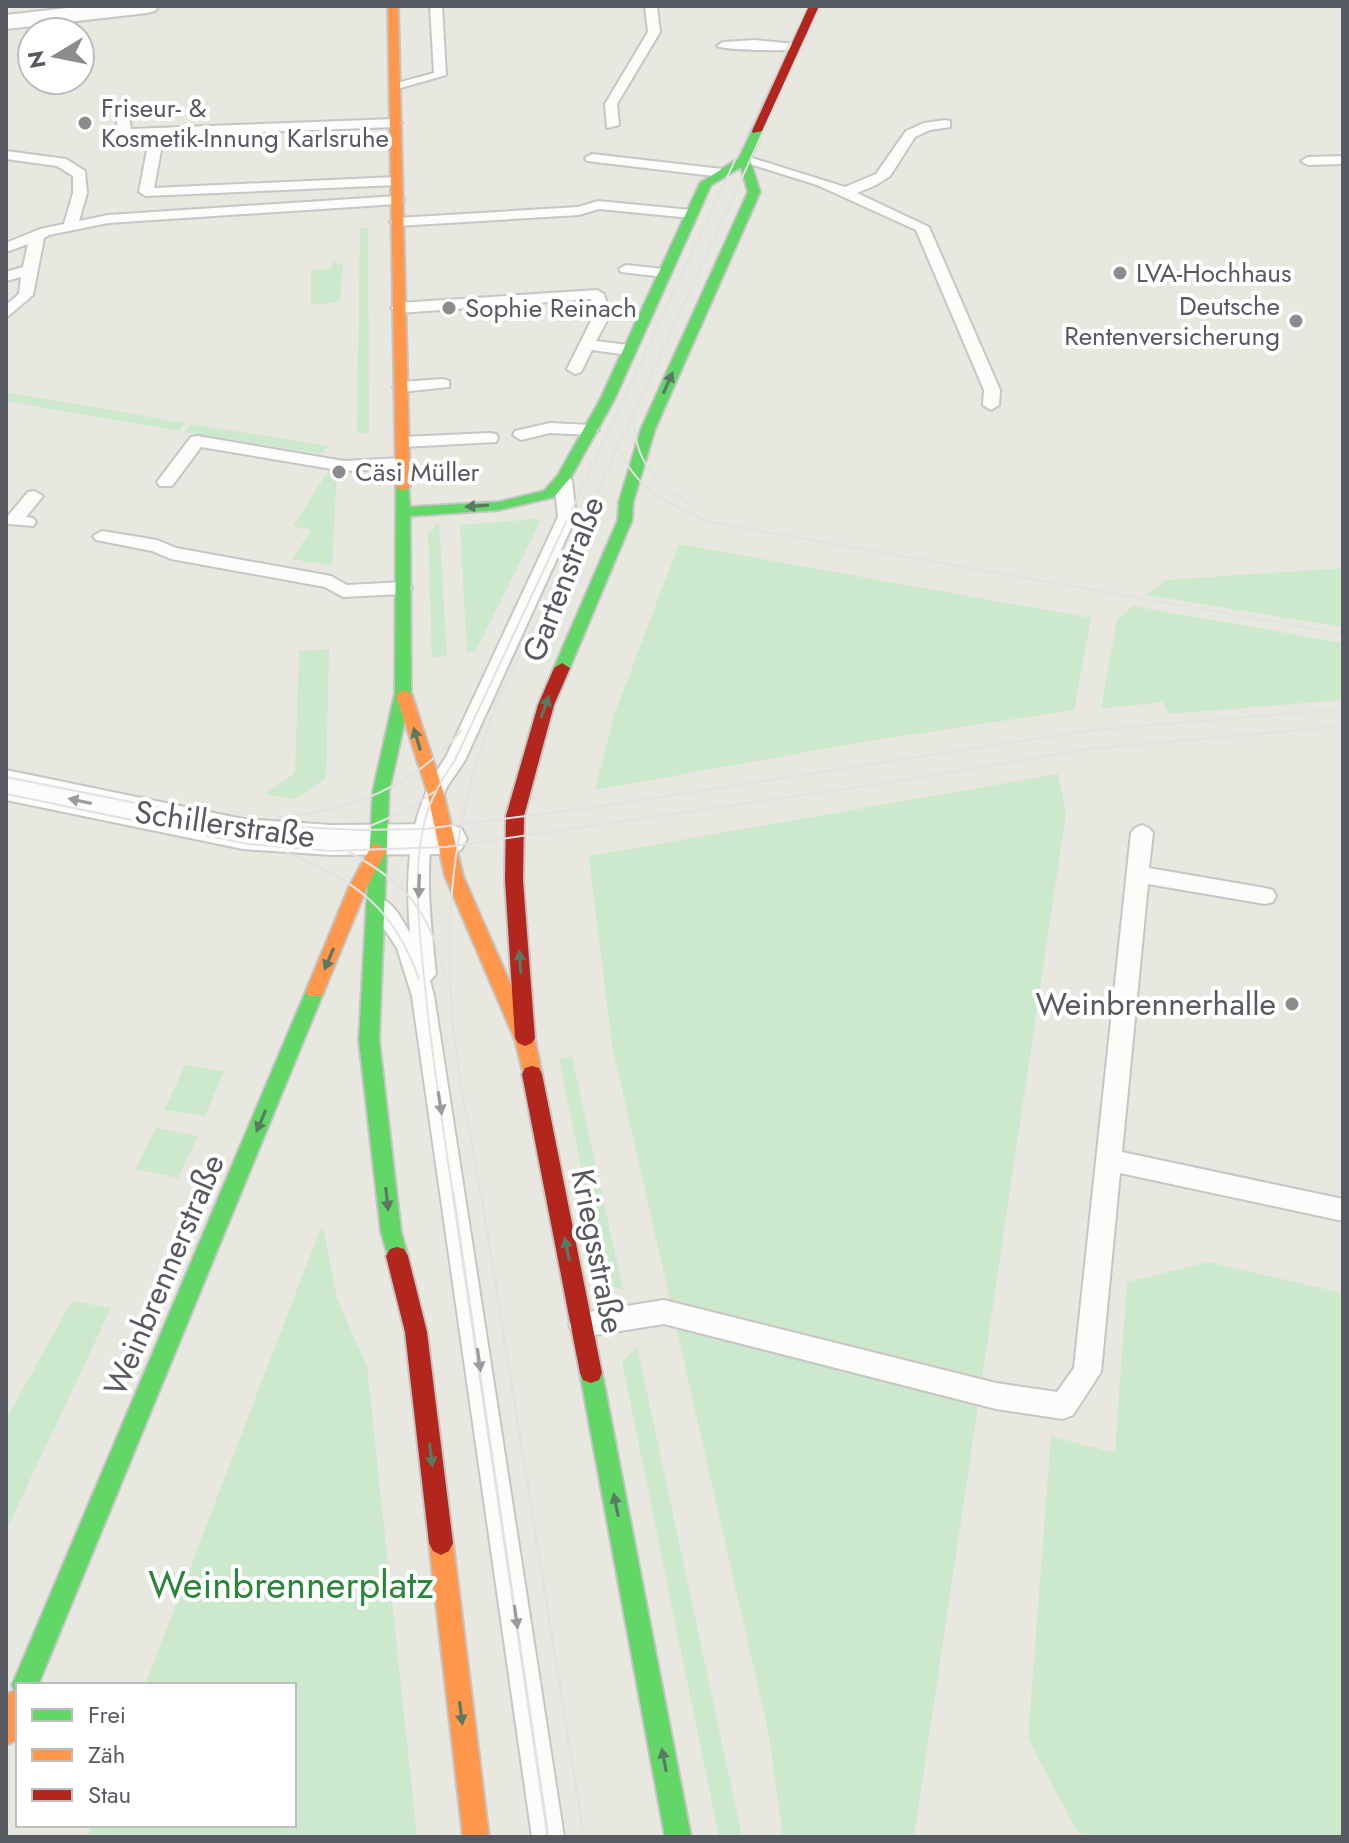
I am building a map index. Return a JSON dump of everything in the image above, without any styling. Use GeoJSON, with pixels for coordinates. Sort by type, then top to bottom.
{"type":"FeatureCollection","features":[{"type":"Feature","properties":{"kind":"street"},"geometry":{"type":"LineString","coordinates":[[6,22],[39,24],[147,6]]}},
{"type":"Feature","properties":{"kind":"street"},"geometry":{"type":"LineString","coordinates":[[393,6],[403,442],[403,693],[381,791],[378,845],[367,893],[369,1040],[391,1232],[416,1332],[476,1837]]}},
{"type":"Feature","properties":{"kind":"street"},"geometry":{"type":"LineString","coordinates":[[744,160],[795,48],[818,7]]}},
{"type":"Feature","properties":{"kind":"street","name":"Gartenstraße"},"geometry":{"type":"LineString","coordinates":[[403,512],[528,502],[549,494],[563,480],[591,430],[706,183],[744,160],[754,192],[648,429],[626,502],[625,520],[546,705],[524,779],[513,838],[525,1040]]}},
{"type":"Feature","properties":{"kind":"street"},"geometry":{"type":"LineString","coordinates":[[403,693],[435,791]]}},
{"type":"Feature","properties":{"kind":"street","name":"Schillerstraße"},"geometry":{"type":"LineString","coordinates":[[6,785],[243,834],[378,845],[434,839]]}},
{"type":"Feature","properties":{"kind":"street","name":"Kriegsstraße"},"geometry":{"type":"LineString","coordinates":[[434,839],[525,1040],[678,1837]]}},
{"type":"Feature","properties":{"kind":"street","name":"Weinbrennerstraße"},"geometry":{"type":"LineString","coordinates":[[26,1683],[240,1171],[367,893]]}},
{"type":"Feature","properties":{"kind":"street"},"geometry":{"type":"LineString","coordinates":[[6,1732],[16,1707]]}},
{"type":"Feature","properties":{"kind":"lane"},"geometry":{"type":"LineString","coordinates":[[394,88],[440,75],[436,6]]}},
{"type":"Feature","properties":{"kind":"lane"},"geometry":{"type":"LineString","coordinates":[[612,125],[611,104],[654,32],[651,6]]}},
{"type":"Feature","properties":{"kind":"lane"},"geometry":{"type":"LineString","coordinates":[[723,46],[755,44],[795,48]]}},
{"type":"Feature","properties":{"kind":"lane"},"geometry":{"type":"LineString","coordinates":[[122,110],[125,133],[395,123]]}},
{"type":"Feature","properties":{"kind":"lane"},"geometry":{"type":"LineString","coordinates":[[845,192],[883,176],[907,135],[921,128],[945,124]]}},
{"type":"Feature","properties":{"kind":"lane"},"geometry":{"type":"LineString","coordinates":[[155,145],[146,192],[215,188],[235,191],[396,181]]}},
{"type":"Feature","properties":{"kind":"lane"},"geometry":{"type":"LineString","coordinates":[[6,155],[61,162],[80,174],[80,193],[71,225]]}},
{"type":"Feature","properties":{"kind":"lane"},"geometry":{"type":"LineString","coordinates":[[592,158],[722,173]]}},
{"type":"Feature","properties":{"kind":"lane"},"geometry":{"type":"LineString","coordinates":[[744,160],[845,192],[922,227],[992,390],[991,405]]}},
{"type":"Feature","properties":{"kind":"lane"},"geometry":{"type":"LineString","coordinates":[[1308,161],[1343,160]]}},
{"type":"Feature","properties":{"kind":"lane"},"geometry":{"type":"LineString","coordinates":[[6,248],[71,225],[108,219],[397,200]]}},
{"type":"Feature","properties":{"kind":"lane"},"geometry":{"type":"LineString","coordinates":[[397,222],[579,211],[598,205],[691,214]]}},
{"type":"Feature","properties":{"kind":"lane"},"geometry":{"type":"LineString","coordinates":[[6,313],[26,295],[37,235]]}},
{"type":"Feature","properties":{"kind":"lane"},"geometry":{"type":"LineString","coordinates":[[615,287],[622,264],[664,273]]}},
{"type":"Feature","properties":{"kind":"lane"},"geometry":{"type":"LineString","coordinates":[[6,277],[30,270]]}},
{"type":"Feature","properties":{"kind":"lane"},"geometry":{"type":"LineString","coordinates":[[399,308],[597,294],[602,315],[575,369]]}},
{"type":"Feature","properties":{"kind":"lane"},"geometry":{"type":"LineString","coordinates":[[587,345],[628,350]]}},
{"type":"Feature","properties":{"kind":"lane"},"geometry":{"type":"LineString","coordinates":[[401,387],[443,384]]}},
{"type":"Feature","properties":{"kind":"lane"},"geometry":{"type":"LineString","coordinates":[[522,430],[591,430]]}},
{"type":"Feature","properties":{"kind":"lane"},"geometry":{"type":"LineString","coordinates":[[403,442],[488,432]]}},
{"type":"Feature","properties":{"kind":"lane"},"geometry":{"type":"LineString","coordinates":[[166,482],[197,441],[344,466],[403,463]]}},
{"type":"Feature","properties":{"kind":"lane"},"geometry":{"type":"LineString","coordinates":[[428,1025],[418,905],[434,839],[435,791],[455,760],[567,517],[563,480]]}},
{"type":"Feature","properties":{"kind":"lane"},"geometry":{"type":"LineString","coordinates":[[27,522],[14,520],[34,496]]}},
{"type":"Feature","properties":{"kind":"lane"},"geometry":{"type":"LineString","coordinates":[[102,536],[157,546],[171,553],[331,582],[343,591],[403,588]]}},
{"type":"Feature","properties":{"kind":"lane"},"geometry":{"type":"LineString","coordinates":[[582,1325],[664,1312],[996,1396],[1063,1406],[1087,1372],[1142,833]]}},
{"type":"Feature","properties":{"kind":"lane"},"geometry":{"type":"LineString","coordinates":[[1138,874],[1265,896]]}},
{"type":"Feature","properties":{"kind":"lane"},"geometry":{"type":"LineString","coordinates":[[367,893],[407,946],[423,996],[548,1837]]}},
{"type":"Feature","properties":{"kind":"lane"},"geometry":{"type":"LineString","coordinates":[[1108,1160],[1343,1210]]}},
{"type":"Feature","properties":{"kind":"green space"},"geometry":{"type":"Polygon","coordinates":[[[360,227],[368,228],[369,432],[360,434],[357,432],[360,227]]]}},
{"type":"Feature","properties":{"kind":"green space"},"geometry":{"type":"Polygon","coordinates":[[[333,262],[343,265],[340,302],[311,305],[311,270],[331,269],[333,262]]]}},
{"type":"Feature","properties":{"kind":"green space"},"geometry":{"type":"Polygon","coordinates":[[[6,392],[185,423],[179,431],[6,401],[6,392]]]}},
{"type":"Feature","properties":{"kind":"green space"},"geometry":{"type":"Polygon","coordinates":[[[191,424],[328,446],[321,454],[184,432],[191,424]]]}},
{"type":"Feature","properties":{"kind":"green space"},"geometry":{"type":"Polygon","coordinates":[[[329,470],[337,470],[332,566],[292,559],[311,530],[293,526],[329,470]]]}},
{"type":"Feature","properties":{"kind":"green space"},"geometry":{"type":"Polygon","coordinates":[[[541,521],[476,651],[467,652],[460,525],[541,521]]]}},
{"type":"Feature","properties":{"kind":"green space"},"geometry":{"type":"Polygon","coordinates":[[[439,523],[447,655],[432,658],[428,533],[439,523]]]}},
{"type":"Feature","properties":{"kind":"green space"},"geometry":{"type":"Polygon","coordinates":[[[679,544],[1091,618],[1074,710],[862,742],[595,790],[614,715],[679,544]]]}},
{"type":"Feature","properties":{"kind":"green space"},"geometry":{"type":"Polygon","coordinates":[[[1343,568],[1343,627],[1146,595],[1166,580],[1343,568]]]}},
{"type":"Feature","properties":{"kind":"green space"},"geometry":{"type":"Polygon","coordinates":[[[1133,606],[1343,643],[1343,700],[1169,714],[1163,702],[1101,709],[1117,620],[1133,606]]]}},
{"type":"Feature","properties":{"kind":"green space"},"geometry":{"type":"Polygon","coordinates":[[[329,649],[326,778],[295,799],[265,794],[295,773],[299,651],[329,649]]]}},
{"type":"Feature","properties":{"kind":"green space"},"geometry":{"type":"Polygon","coordinates":[[[1058,774],[1066,813],[914,1837],[783,1837],[769,1735],[612,1045],[589,856],[1058,774]]]}},
{"type":"Feature","properties":{"kind":"green space"},"geometry":{"type":"Polygon","coordinates":[[[572,1057],[623,1290],[605,1283],[559,1059],[572,1057]]]}},
{"type":"Feature","properties":{"kind":"green space"},"geometry":{"type":"Polygon","coordinates":[[[185,1065],[224,1071],[205,1116],[164,1110],[185,1065]]]}},
{"type":"Feature","properties":{"kind":"green space"},"geometry":{"type":"Polygon","coordinates":[[[156,1128],[198,1136],[178,1178],[136,1169],[156,1128]]]}},
{"type":"Feature","properties":{"kind":"green space","name":"Weinbrennerplatz"},"geometry":{"type":"Polygon","coordinates":[[[320,1230],[324,1231],[337,1299],[367,1367],[417,1837],[87,1837],[91,1827],[296,1827],[296,1683],[146,1683],[320,1230]]]}},
{"type":"Feature","properties":{"kind":"green space"},"geometry":{"type":"Polygon","coordinates":[[[1208,1262],[1343,1293],[1343,1837],[1087,1837],[1077,1831],[1028,1739],[1051,1436],[1115,1453],[1127,1282],[1208,1262]]]}},
{"type":"Feature","properties":{"kind":"green space"},"geometry":{"type":"Polygon","coordinates":[[[72,1301],[111,1308],[6,1531],[6,1419],[72,1301]]]}},
{"type":"Feature","properties":{"kind":"green space"},"geometry":{"type":"Polygon","coordinates":[[[637,1346],[742,1837],[719,1837],[622,1362],[637,1346]]]}},
{"type":"Feature","properties":{"kind":"tram line"},"geometry":{"type":"LineString","coordinates":[[436,791],[455,760],[807,6]]}},
{"type":"Feature","properties":{"kind":"tram line"},"geometry":{"type":"LineString","coordinates":[[618,446],[821,6]]}},
{"type":"Feature","properties":{"kind":"tram line"},"geometry":{"type":"LineString","coordinates":[[634,419],[638,446],[649,469],[666,488],[689,503]]}},
{"type":"Feature","properties":{"kind":"tram line"},"geometry":{"type":"LineString","coordinates":[[616,440],[618,446]]}},
{"type":"Feature","properties":{"kind":"tram line"},"geometry":{"type":"LineString","coordinates":[[493,709],[618,446]]}},
{"type":"Feature","properties":{"kind":"tram line"},"geometry":{"type":"LineString","coordinates":[[618,446],[631,470],[652,492],[710,522],[1343,634]]}},
{"type":"Feature","properties":{"kind":"tram line"},"geometry":{"type":"LineString","coordinates":[[462,824],[472,779],[497,702]]}},
{"type":"Feature","properties":{"kind":"tram line"},"geometry":{"type":"LineString","coordinates":[[462,824],[589,808],[1093,730],[1343,709]]}},
{"type":"Feature","properties":{"kind":"tram line"},"geometry":{"type":"LineString","coordinates":[[458,845],[892,782],[1088,749],[1343,726]]}},
{"type":"Feature","properties":{"kind":"tram line"},"geometry":{"type":"LineString","coordinates":[[278,817],[330,809],[379,793],[423,767],[461,731]]}},
{"type":"Feature","properties":{"kind":"tram line"},"geometry":{"type":"LineString","coordinates":[[6,777],[241,824],[358,830],[423,829]]}},
{"type":"Feature","properties":{"kind":"tram line"},"geometry":{"type":"LineString","coordinates":[[370,826],[405,811],[436,791]]}},
{"type":"Feature","properties":{"kind":"tram line"},"geometry":{"type":"LineString","coordinates":[[423,829],[436,791]]}},
{"type":"Feature","properties":{"kind":"tram line"},"geometry":{"type":"LineString","coordinates":[[6,794],[248,844],[330,851],[420,848]]}},
{"type":"Feature","properties":{"kind":"tram line"},"geometry":{"type":"LineString","coordinates":[[423,829],[462,824]]}},
{"type":"Feature","properties":{"kind":"tram line"},"geometry":{"type":"LineString","coordinates":[[458,845],[462,824]]}},
{"type":"Feature","properties":{"kind":"tram line"},"geometry":{"type":"LineString","coordinates":[[420,848],[423,829]]}},
{"type":"Feature","properties":{"kind":"tram line"},"geometry":{"type":"LineString","coordinates":[[420,848],[458,845]]}},
{"type":"Feature","properties":{"kind":"tram line"},"geometry":{"type":"LineString","coordinates":[[458,845],[450,932],[452,1014],[481,1195]]}},
{"type":"Feature","properties":{"kind":"tram line"},"geometry":{"type":"LineString","coordinates":[[419,910],[420,848]]}},
{"type":"Feature","properties":{"kind":"tram line"},"geometry":{"type":"LineString","coordinates":[[349,852],[386,875],[419,910]]}},
{"type":"Feature","properties":{"kind":"tram line"},"geometry":{"type":"LineString","coordinates":[[287,853],[333,874],[370,900],[398,933],[419,979]]}},
{"type":"Feature","properties":{"kind":"tram line"},"geometry":{"type":"LineString","coordinates":[[419,910],[432,933],[445,975]]}},
{"type":"Feature","properties":{"kind":"tram line"},"geometry":{"type":"LineString","coordinates":[[419,910],[430,1032],[453,1195]]}},
{"type":"Feature","properties":{"kind":"tram line"},"geometry":{"type":"LineString","coordinates":[[453,1193],[548,1837]]}},
{"type":"Feature","properties":{"kind":"tram line"},"geometry":{"type":"LineString","coordinates":[[481,1193],[584,1837]]}},
{"type":"Feature","properties":{"kind":"traffic: fast"},"geometry":{"type":"LineString","coordinates":[[403,512],[499,506],[549,494],[564,477],[607,400],[706,183],[744,160],[757,131]]}},
{"type":"Feature","properties":{"kind":"traffic: fast"},"geometry":{"type":"LineString","coordinates":[[562,668],[625,520],[626,502],[648,429],[754,192],[744,160]]}},
{"type":"Feature","properties":{"kind":"traffic: fast"},"geometry":{"type":"LineString","coordinates":[[397,1256],[391,1232],[369,1040],[381,791],[403,693],[403,487]]}},
{"type":"Feature","properties":{"kind":"traffic: fast"},"geometry":{"type":"LineString","coordinates":[[26,1683],[315,991]]}},
{"type":"Feature","properties":{"kind":"traffic: fast"},"geometry":{"type":"LineString","coordinates":[[591,1373],[678,1837]]}},
{"type":"Feature","properties":{"kind":"traffic: slow"},"geometry":{"type":"LineString","coordinates":[[393,6],[403,487]]}},
{"type":"Feature","properties":{"kind":"traffic: slow"},"geometry":{"type":"LineString","coordinates":[[404,695],[435,791],[454,876],[525,1040],[532,1074]]}},
{"type":"Feature","properties":{"kind":"traffic: slow"},"geometry":{"type":"LineString","coordinates":[[315,991],[358,887],[378,850]]}},
{"type":"Feature","properties":{"kind":"traffic: slow"},"geometry":{"type":"LineString","coordinates":[[441,1543],[476,1837]]}},
{"type":"Feature","properties":{"kind":"traffic: slow"},"geometry":{"type":"LineString","coordinates":[[6,1732],[16,1707]]}},
{"type":"Feature","properties":{"kind":"traffic: jam"},"geometry":{"type":"LineString","coordinates":[[757,131],[814,6]]}},
{"type":"Feature","properties":{"kind":"traffic: jam"},"geometry":{"type":"LineString","coordinates":[[525,1038],[514,880],[515,816],[546,705],[562,668]]}},
{"type":"Feature","properties":{"kind":"traffic: jam"},"geometry":{"type":"LineString","coordinates":[[532,1074],[591,1373]]}},
{"type":"Feature","properties":{"kind":"traffic: jam"},"geometry":{"type":"LineString","coordinates":[[397,1256],[416,1332],[441,1543]]}},
{"type":"Feature","properties":{"kind":"place","name":"Friseur- & Kosmetik-Innung Karlsruhe"},"geometry":{"type":"Point","coordinates":[85,123]}},
{"type":"Feature","properties":{"kind":"place","name":"LVA-Hochhaus"},"geometry":{"type":"Point","coordinates":[1120,273]}},
{"type":"Feature","properties":{"kind":"place","name":"Sophie Reinach"},"geometry":{"type":"Point","coordinates":[449,308]}},
{"type":"Feature","properties":{"kind":"place","name":"Deutsche Rentenversicherung"},"geometry":{"type":"Point","coordinates":[1296,321]}},
{"type":"Feature","properties":{"kind":"place","name":"Cäsi Müller"},"geometry":{"type":"Point","coordinates":[339,472]}},
{"type":"Feature","properties":{"kind":"place","name":"Weinbrennerhalle"},"geometry":{"type":"Point","coordinates":[1292,1004]}}]}
